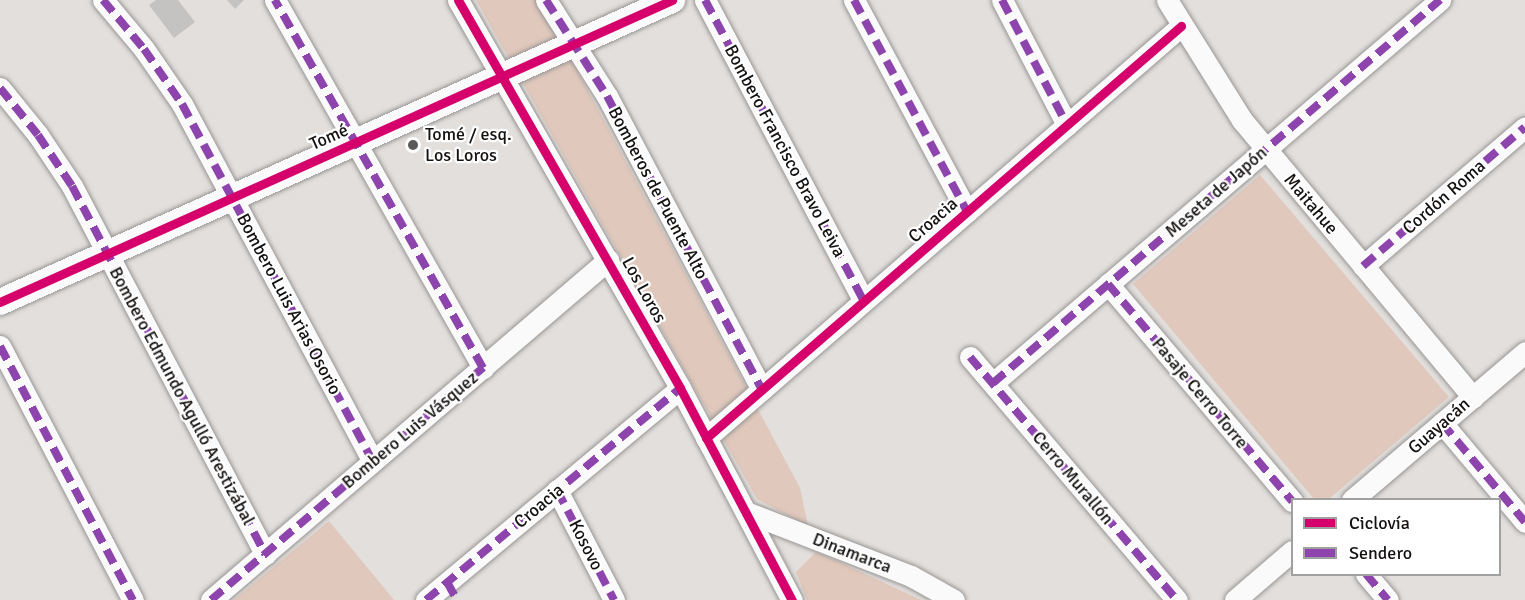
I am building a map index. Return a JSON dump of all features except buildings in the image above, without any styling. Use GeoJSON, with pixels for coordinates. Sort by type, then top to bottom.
{"type":"FeatureCollection","features":[{"type":"Feature","properties":{"kind":"street","name":"Bombero Luis Arias Osorio"},"geometry":{"type":"LineString","coordinates":[[103,0],[162,73],[233,198],[373,461]]}},
{"type":"Feature","properties":{"kind":"street"},"geometry":{"type":"LineString","coordinates":[[274,0],[358,142],[483,368]]}},
{"type":"Feature","properties":{"kind":"street","name":"Los Loros"},"geometry":{"type":"LineString","coordinates":[[458,0],[504,76],[680,388],[792,600]]}},
{"type":"Feature","properties":{"kind":"street","name":"Bomberos de Puente Alto"},"geometry":{"type":"LineString","coordinates":[[546,0],[607,96],[762,390]]}},
{"type":"Feature","properties":{"kind":"street","name":"Tomé"},"geometry":{"type":"LineString","coordinates":[[0,302],[672,0]]}},
{"type":"Feature","properties":{"kind":"street","name":"Bombero Francisco Bravo Leiva"},"geometry":{"type":"LineString","coordinates":[[705,0],[864,301]]}},
{"type":"Feature","properties":{"kind":"street"},"geometry":{"type":"LineString","coordinates":[[854,0],[967,212]]}},
{"type":"Feature","properties":{"kind":"street"},"geometry":{"type":"LineString","coordinates":[[1002,0],[1068,125]]}},
{"type":"Feature","properties":{"kind":"street","name":"Maitahue"},"geometry":{"type":"LineString","coordinates":[[1167,0],[1181,26],[1265,150],[1473,397]]}},
{"type":"Feature","properties":{"kind":"street","name":"Meseta de Japón"},"geometry":{"type":"LineString","coordinates":[[993,383],[1440,0]]}},
{"type":"Feature","properties":{"kind":"street","name":"Croacia"},"geometry":{"type":"LineString","coordinates":[[706,438],[1181,26]]}},
{"type":"Feature","properties":{"kind":"street","name":"Bombero Edmundo Agulló Arestizábal"},"geometry":{"type":"LineString","coordinates":[[0,88],[38,135],[72,186],[265,554]]}},
{"type":"Feature","properties":{"kind":"street","name":"Cordón Roma"},"geometry":{"type":"LineString","coordinates":[[1363,266],[1525,127]]}},
{"type":"Feature","properties":{"kind":"street","name":"Bombero Luis Vásquez"},"geometry":{"type":"LineString","coordinates":[[211,600],[608,260]]}},
{"type":"Feature","properties":{"kind":"street","name":"Pasaje Cerro Torre"},"geometry":{"type":"LineString","coordinates":[[1108,284],[1291,499]]}},
{"type":"Feature","properties":{"kind":"street"},"geometry":{"type":"LineString","coordinates":[[0,346],[133,600]]}},
{"type":"Feature","properties":{"kind":"street","name":"Guayacán"},"geometry":{"type":"LineString","coordinates":[[1354,498],[1525,352]]}},
{"type":"Feature","properties":{"kind":"street","name":"Cerro Murallón"},"geometry":{"type":"LineString","coordinates":[[970,357],[1177,600]]}},
{"type":"Feature","properties":{"kind":"street","name":"Croacia"},"geometry":{"type":"LineString","coordinates":[[426,600],[452,591],[557,490],[680,388]]}},
{"type":"Feature","properties":{"kind":"street"},"geometry":{"type":"LineString","coordinates":[[1442,423],[1525,522]]}},
{"type":"Feature","properties":{"kind":"street","name":"Kosovo"},"geometry":{"type":"LineString","coordinates":[[557,490],[614,600]]}},
{"type":"Feature","properties":{"kind":"street","name":"Dinamarca"},"geometry":{"type":"LineString","coordinates":[[746,512],[911,576],[954,600]]}},
{"type":"Feature","properties":{"kind":"street"},"geometry":{"type":"LineString","coordinates":[[1235,600],[1291,553]]}},
{"type":"Feature","properties":{"kind":"street"},"geometry":{"type":"LineString","coordinates":[[1368,576],[1388,600]]}},
{"type":"Feature","properties":{"kind":"shaded area"},"geometry":{"type":"Polygon","coordinates":[[[476,0],[537,0],[552,23],[800,488],[808,526],[757,499],[476,0]]]}},
{"type":"Feature","properties":{"kind":"shaded area"},"geometry":{"type":"Polygon","coordinates":[[[1260,175],[1449,397],[1330,498],[1313,498],[1133,284],[1260,175]]]}},
{"type":"Feature","properties":{"kind":"shaded area"},"geometry":{"type":"Polygon","coordinates":[[[329,521],[394,600],[234,600],[329,521]]]}},
{"type":"Feature","properties":{"kind":"shaded area"},"geometry":{"type":"Polygon","coordinates":[[[816,552],[921,600],[807,600],[796,572],[816,552]]]}},
{"type":"Feature","properties":{"kind":"marked path"},"geometry":{"type":"LineString","coordinates":[[103,0],[144,49],[182,104],[373,461]]}},
{"type":"Feature","properties":{"kind":"marked path"},"geometry":{"type":"LineString","coordinates":[[211,600],[483,368],[275,0]]}},
{"type":"Feature","properties":{"kind":"marked path"},"geometry":{"type":"LineString","coordinates":[[546,0],[607,96],[762,390]]}},
{"type":"Feature","properties":{"kind":"marked path"},"geometry":{"type":"LineString","coordinates":[[705,0],[864,301]]}},
{"type":"Feature","properties":{"kind":"marked path"},"geometry":{"type":"LineString","coordinates":[[854,0],[967,212]]}},
{"type":"Feature","properties":{"kind":"marked path"},"geometry":{"type":"LineString","coordinates":[[1002,0],[1067,125]]}},
{"type":"Feature","properties":{"kind":"marked path"},"geometry":{"type":"LineString","coordinates":[[993,383],[1440,0]]}},
{"type":"Feature","properties":{"kind":"marked path"},"geometry":{"type":"LineString","coordinates":[[0,88],[38,135],[72,186],[265,554]]}},
{"type":"Feature","properties":{"kind":"marked path"},"geometry":{"type":"LineString","coordinates":[[1363,266],[1525,127]]}},
{"type":"Feature","properties":{"kind":"marked path"},"geometry":{"type":"LineString","coordinates":[[1108,284],[1291,500]]}},
{"type":"Feature","properties":{"kind":"marked path"},"geometry":{"type":"LineString","coordinates":[[0,346],[133,600]]}},
{"type":"Feature","properties":{"kind":"marked path"},"geometry":{"type":"LineString","coordinates":[[970,357],[1177,600]]}},
{"type":"Feature","properties":{"kind":"marked path"},"geometry":{"type":"LineString","coordinates":[[426,600],[680,388]]}},
{"type":"Feature","properties":{"kind":"marked path"},"geometry":{"type":"LineString","coordinates":[[1442,423],[1525,522]]}},
{"type":"Feature","properties":{"kind":"marked path"},"geometry":{"type":"LineString","coordinates":[[557,490],[614,600]]}},
{"type":"Feature","properties":{"kind":"marked path"},"geometry":{"type":"LineString","coordinates":[[1368,576],[1388,600]]}},
{"type":"Feature","properties":{"kind":"marked path"},"geometry":{"type":"LineString","coordinates":[[447,582],[457,600]]}},
{"type":"Feature","properties":{"kind":"cycle path"},"geometry":{"type":"LineString","coordinates":[[458,0],[680,388],[792,600]]}},
{"type":"Feature","properties":{"kind":"cycle path"},"geometry":{"type":"LineString","coordinates":[[0,302],[672,0]]}},
{"type":"Feature","properties":{"kind":"cycle path"},"geometry":{"type":"LineString","coordinates":[[706,438],[1181,26]]}},
{"type":"Feature","properties":{"kind":"place","name":"Tomé / esq. Los Loros"},"geometry":{"type":"Point","coordinates":[413,145]}}]}
